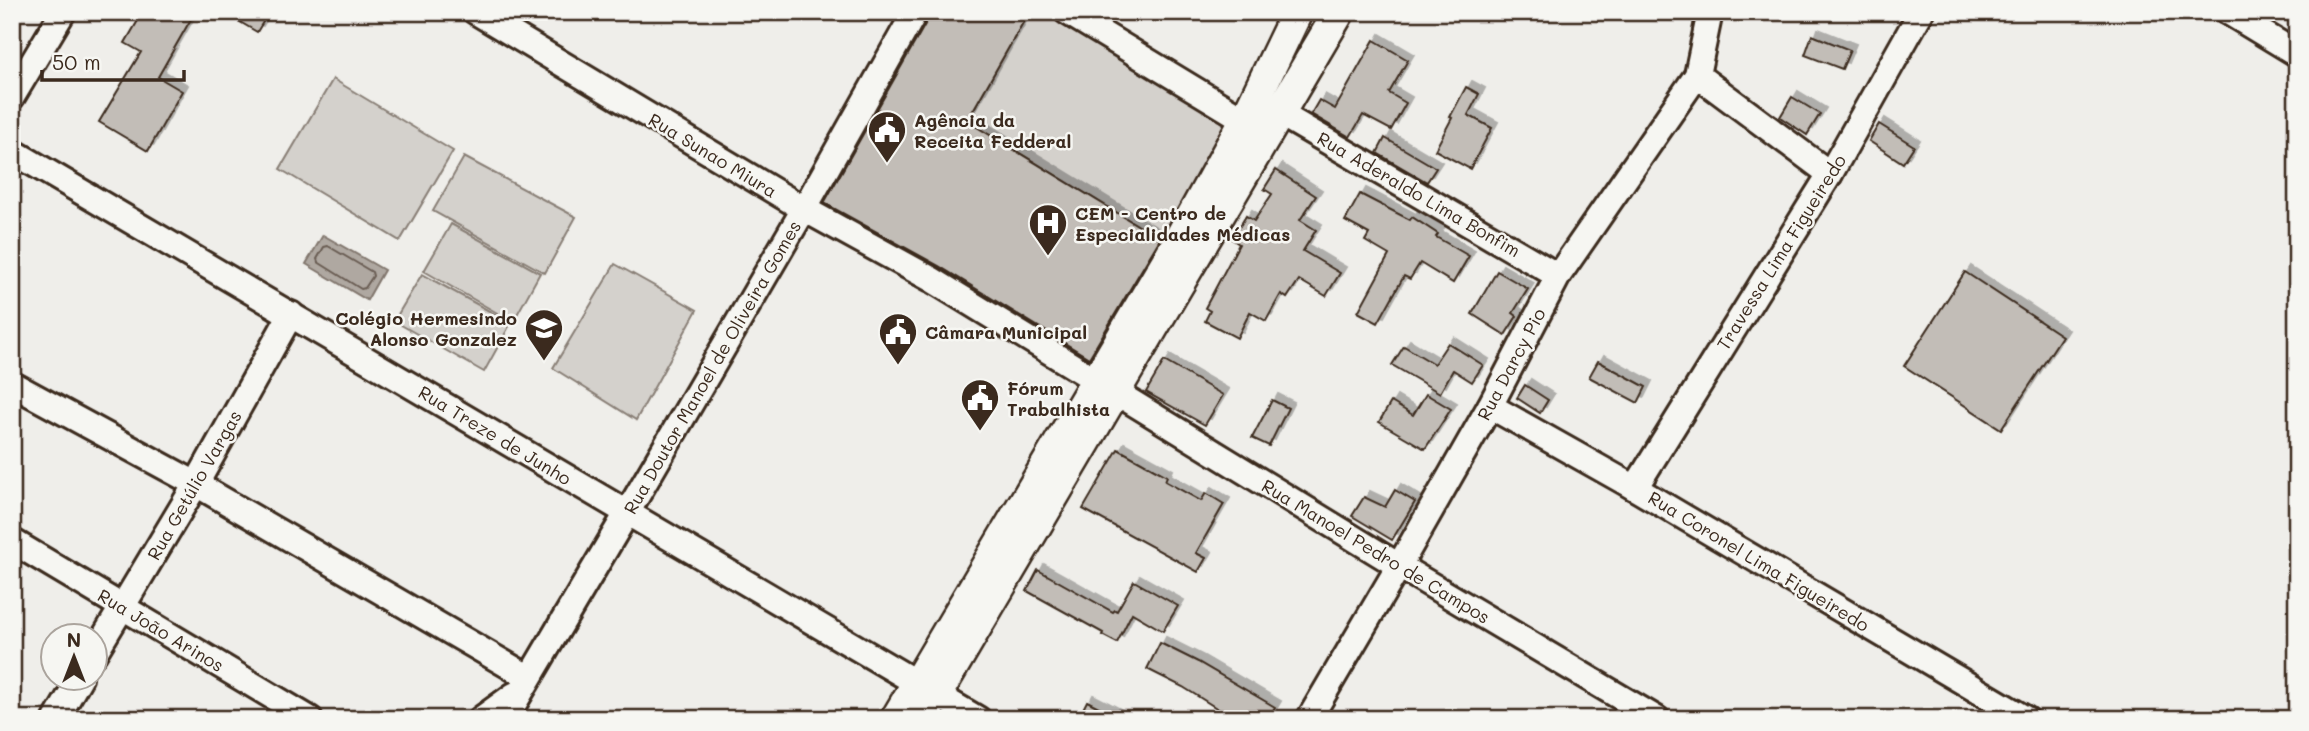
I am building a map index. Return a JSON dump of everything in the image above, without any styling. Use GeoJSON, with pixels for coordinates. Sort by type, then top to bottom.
{"type":"FeatureCollection","features":[{"type":"Feature","properties":{"kind":"main road"},"geometry":{"type":"LineString","coordinates":[[1106,385],[1174,249],[1245,120],[1297,12]]}},
{"type":"Feature","properties":{"kind":"main road"},"geometry":{"type":"LineString","coordinates":[[896,719],[925,698],[1106,385],[1279,113],[1339,12]]}},
{"type":"Feature","properties":{"kind":"street"},"geometry":{"type":"LineString","coordinates":[[12,97],[63,12]]}},
{"type":"Feature","properties":{"kind":"street","name":"Rua Doutor Manoel de Oliveira Gomes"},"geometry":{"type":"LineString","coordinates":[[505,719],[804,209],[915,12]]}},
{"type":"Feature","properties":{"kind":"street"},"geometry":{"type":"LineString","coordinates":[[1067,12],[1245,120]]}},
{"type":"Feature","properties":{"kind":"street","name":"Rua Darcy Pio"},"geometry":{"type":"LineString","coordinates":[[1309,719],[1490,406],[1558,276],[1697,75],[1710,12]]}},
{"type":"Feature","properties":{"kind":"street","name":"Travessa Lima Figueiredo"},"geometry":{"type":"LineString","coordinates":[[1635,488],[1830,174],[1921,12]]}},
{"type":"Feature","properties":{"kind":"street"},"geometry":{"type":"LineString","coordinates":[[2228,12],[2290,49]]}},
{"type":"Feature","properties":{"kind":"street","name":"Rua Sunao Miura"},"geometry":{"type":"LineString","coordinates":[[479,13],[804,209],[931,279],[1106,385]]}},
{"type":"Feature","properties":{"kind":"street"},"geometry":{"type":"LineString","coordinates":[[1697,75],[1830,174]]}},
{"type":"Feature","properties":{"kind":"street","name":"Rua Aderaldo Lima Bonfim"},"geometry":{"type":"LineString","coordinates":[[1279,113],[1558,276]]}},
{"type":"Feature","properties":{"kind":"street","name":"Rua Treze de Junho"},"geometry":{"type":"LineString","coordinates":[[12,151],[627,513],[925,698],[978,719]]}},
{"type":"Feature","properties":{"kind":"street","name":"Rua Getúlio Vargas"},"geometry":{"type":"LineString","coordinates":[[108,630],[196,484],[290,314]]}},
{"type":"Feature","properties":{"kind":"street"},"geometry":{"type":"LineString","coordinates":[[12,384],[196,484],[524,684],[481,719]]}},
{"type":"Feature","properties":{"kind":"street","name":"Rua Manoel Pedro de Campos"},"geometry":{"type":"LineString","coordinates":[[1106,385],[1399,566],[1657,719]]}},
{"type":"Feature","properties":{"kind":"street","name":"Rua Coronel Lima Figueiredo"},"geometry":{"type":"LineString","coordinates":[[1490,406],[1635,488],[2026,719]]}},
{"type":"Feature","properties":{"kind":"street","name":"Rua João Arinos"},"geometry":{"type":"LineString","coordinates":[[12,541],[310,719]]}},
{"type":"Feature","properties":{"kind":"street"},"geometry":{"type":"LineString","coordinates":[[56,719],[72,692]]}},
{"type":"Feature","properties":{"kind":"shaded area"},"geometry":{"type":"Polygon","coordinates":[[[1029,12],[1051,12],[1222,113],[1236,124],[1170,245],[967,121],[1029,12]]]}},
{"type":"Feature","properties":{"kind":"shaded area"},"geometry":{"type":"Polygon","coordinates":[[[333,79],[453,151],[400,241],[280,169],[333,79]]]}},
{"type":"Feature","properties":{"kind":"shaded area"},"geometry":{"type":"Polygon","coordinates":[[[464,157],[576,217],[545,273],[433,211],[464,157]]]}},
{"type":"Feature","properties":{"kind":"shaded area"},"geometry":{"type":"Polygon","coordinates":[[[451,224],[540,273],[513,322],[424,271],[451,224]]]}},
{"type":"Feature","properties":{"kind":"shaded area"},"geometry":{"type":"Polygon","coordinates":[[[615,264],[697,310],[636,420],[553,368],[615,264]]]}},
{"type":"Feature","properties":{"kind":"shaded area"},"geometry":{"type":"Polygon","coordinates":[[[422,274],[511,323],[484,372],[394,321],[422,274]]]}},
{"type":"Feature","properties":{"kind":"water"},"geometry":{"type":"Polygon","coordinates":[[[323,235],[384,270],[367,300],[306,264],[323,235]]]}},
{"type":"Feature","properties":{"kind":"building"},"geometry":{"type":"Polygon","coordinates":[[[143,12],[195,12],[158,77],[182,91],[148,151],[99,122],[141,52],[125,43],[143,12]]]}},
{"type":"Feature","properties":{"kind":"building"},"geometry":{"type":"Polygon","coordinates":[[[223,12],[269,12],[257,32],[223,12]]]}},
{"type":"Feature","properties":{"kind":"building"},"geometry":{"type":"Polygon","coordinates":[[[930,12],[1029,12],[967,121],[1160,239],[1089,358],[939,266],[824,203],[930,12]]]}},
{"type":"Feature","properties":{"kind":"building"},"geometry":{"type":"Polygon","coordinates":[[[1812,35],[1850,50],[1842,69],[1805,55],[1812,35]]]}},
{"type":"Feature","properties":{"kind":"building"},"geometry":{"type":"Polygon","coordinates":[[[1374,40],[1408,60],[1389,93],[1406,103],[1391,130],[1363,115],[1350,137],[1311,114],[1319,100],[1335,109],[1374,40]]]}},
{"type":"Feature","properties":{"kind":"building"},"geometry":{"type":"Polygon","coordinates":[[[1466,87],[1479,94],[1468,115],[1492,128],[1470,169],[1435,150],[1466,87]]]}},
{"type":"Feature","properties":{"kind":"building"},"geometry":{"type":"Polygon","coordinates":[[[1792,97],[1820,114],[1807,135],[1780,117],[1792,97]]]}},
{"type":"Feature","properties":{"kind":"building"},"geometry":{"type":"Polygon","coordinates":[[[1879,124],[1914,146],[1903,163],[1869,141],[1879,124]]]}},
{"type":"Feature","properties":{"kind":"building"},"geometry":{"type":"Polygon","coordinates":[[[1385,138],[1436,168],[1427,182],[1377,153],[1385,138]]]}},
{"type":"Feature","properties":{"kind":"building"},"geometry":{"type":"Polygon","coordinates":[[[1276,170],[1316,196],[1300,220],[1316,230],[1303,251],[1340,273],[1326,296],[1299,280],[1287,298],[1281,294],[1266,321],[1250,312],[1237,338],[1205,321],[1210,311],[1205,308],[1239,244],[1232,239],[1246,216],[1254,221],[1272,194],[1264,189],[1276,170]]]}},
{"type":"Feature","properties":{"kind":"building"},"geometry":{"type":"Polygon","coordinates":[[[1360,194],[1410,220],[1412,217],[1438,234],[1436,237],[1469,256],[1453,283],[1420,263],[1410,279],[1404,276],[1378,323],[1358,312],[1389,255],[1365,241],[1369,234],[1345,221],[1360,194]]]}},
{"type":"Feature","properties":{"kind":"building"},"geometry":{"type":"Polygon","coordinates":[[[1497,271],[1528,289],[1513,313],[1517,316],[1505,335],[1472,314],[1497,271]]]}},
{"type":"Feature","properties":{"kind":"building"},"geometry":{"type":"Polygon","coordinates":[[[1965,272],[2062,336],[2001,429],[1904,366],[1965,272]]]}},
{"type":"Feature","properties":{"kind":"building"},"geometry":{"type":"Polygon","coordinates":[[[1448,343],[1483,365],[1472,382],[1453,370],[1440,393],[1392,365],[1404,346],[1434,364],[1448,343]]]}},
{"type":"Feature","properties":{"kind":"building"},"geometry":{"type":"Polygon","coordinates":[[[1164,361],[1223,395],[1205,425],[1146,392],[1164,361]]]}},
{"type":"Feature","properties":{"kind":"building"},"geometry":{"type":"Polygon","coordinates":[[[1598,361],[1646,387],[1638,403],[1589,377],[1598,361]]]}},
{"type":"Feature","properties":{"kind":"building"},"geometry":{"type":"Polygon","coordinates":[[[1525,385],[1548,400],[1540,413],[1517,398],[1525,385]]]}},
{"type":"Feature","properties":{"kind":"building"},"geometry":{"type":"Polygon","coordinates":[[[1426,394],[1451,409],[1425,449],[1379,422],[1391,402],[1413,415],[1426,394]]]}},
{"type":"Feature","properties":{"kind":"building"},"geometry":{"type":"Polygon","coordinates":[[[1272,400],[1288,408],[1269,446],[1252,438],[1272,400]]]}},
{"type":"Feature","properties":{"kind":"building"},"geometry":{"type":"Polygon","coordinates":[[[1118,449],[1167,476],[1165,481],[1201,501],[1206,493],[1224,504],[1196,553],[1206,558],[1198,572],[1083,509],[1118,449]]]}},
{"type":"Feature","properties":{"kind":"building"},"geometry":{"type":"Polygon","coordinates":[[[1395,490],[1415,502],[1392,540],[1352,516],[1364,497],[1385,507],[1395,490]]]}},
{"type":"Feature","properties":{"kind":"building"},"geometry":{"type":"Polygon","coordinates":[[[1038,570],[1113,612],[1117,611],[1134,581],[1178,606],[1163,631],[1132,613],[1117,643],[1027,591],[1038,570]]]}},
{"type":"Feature","properties":{"kind":"building"},"geometry":{"type":"Polygon","coordinates":[[[1160,643],[1275,707],[1268,719],[1234,719],[1183,687],[1147,669],[1160,643]]]}},
{"type":"Feature","properties":{"kind":"building"},"geometry":{"type":"Polygon","coordinates":[[[1087,701],[1122,719],[1078,719],[1087,701]]]}},
{"type":"Feature","properties":{"kind":"place","name":"Agência da Receita Fedderal"},"geometry":{"type":"Point","coordinates":[887,164]}},
{"type":"Feature","properties":{"kind":"place","name":"CEM - Centro de Especialidades Médicas"},"geometry":{"type":"Point","coordinates":[1048,257]}},
{"type":"Feature","properties":{"kind":"place","name":"Colégio Hermesindo Alonso Gonzalez"},"geometry":{"type":"Point","coordinates":[544,362]}},
{"type":"Feature","properties":{"kind":"place","name":"Câmara Municipal"},"geometry":{"type":"Point","coordinates":[898,366]}},
{"type":"Feature","properties":{"kind":"place","name":"Fórum Trabalhista"},"geometry":{"type":"Point","coordinates":[980,432]}}]}
